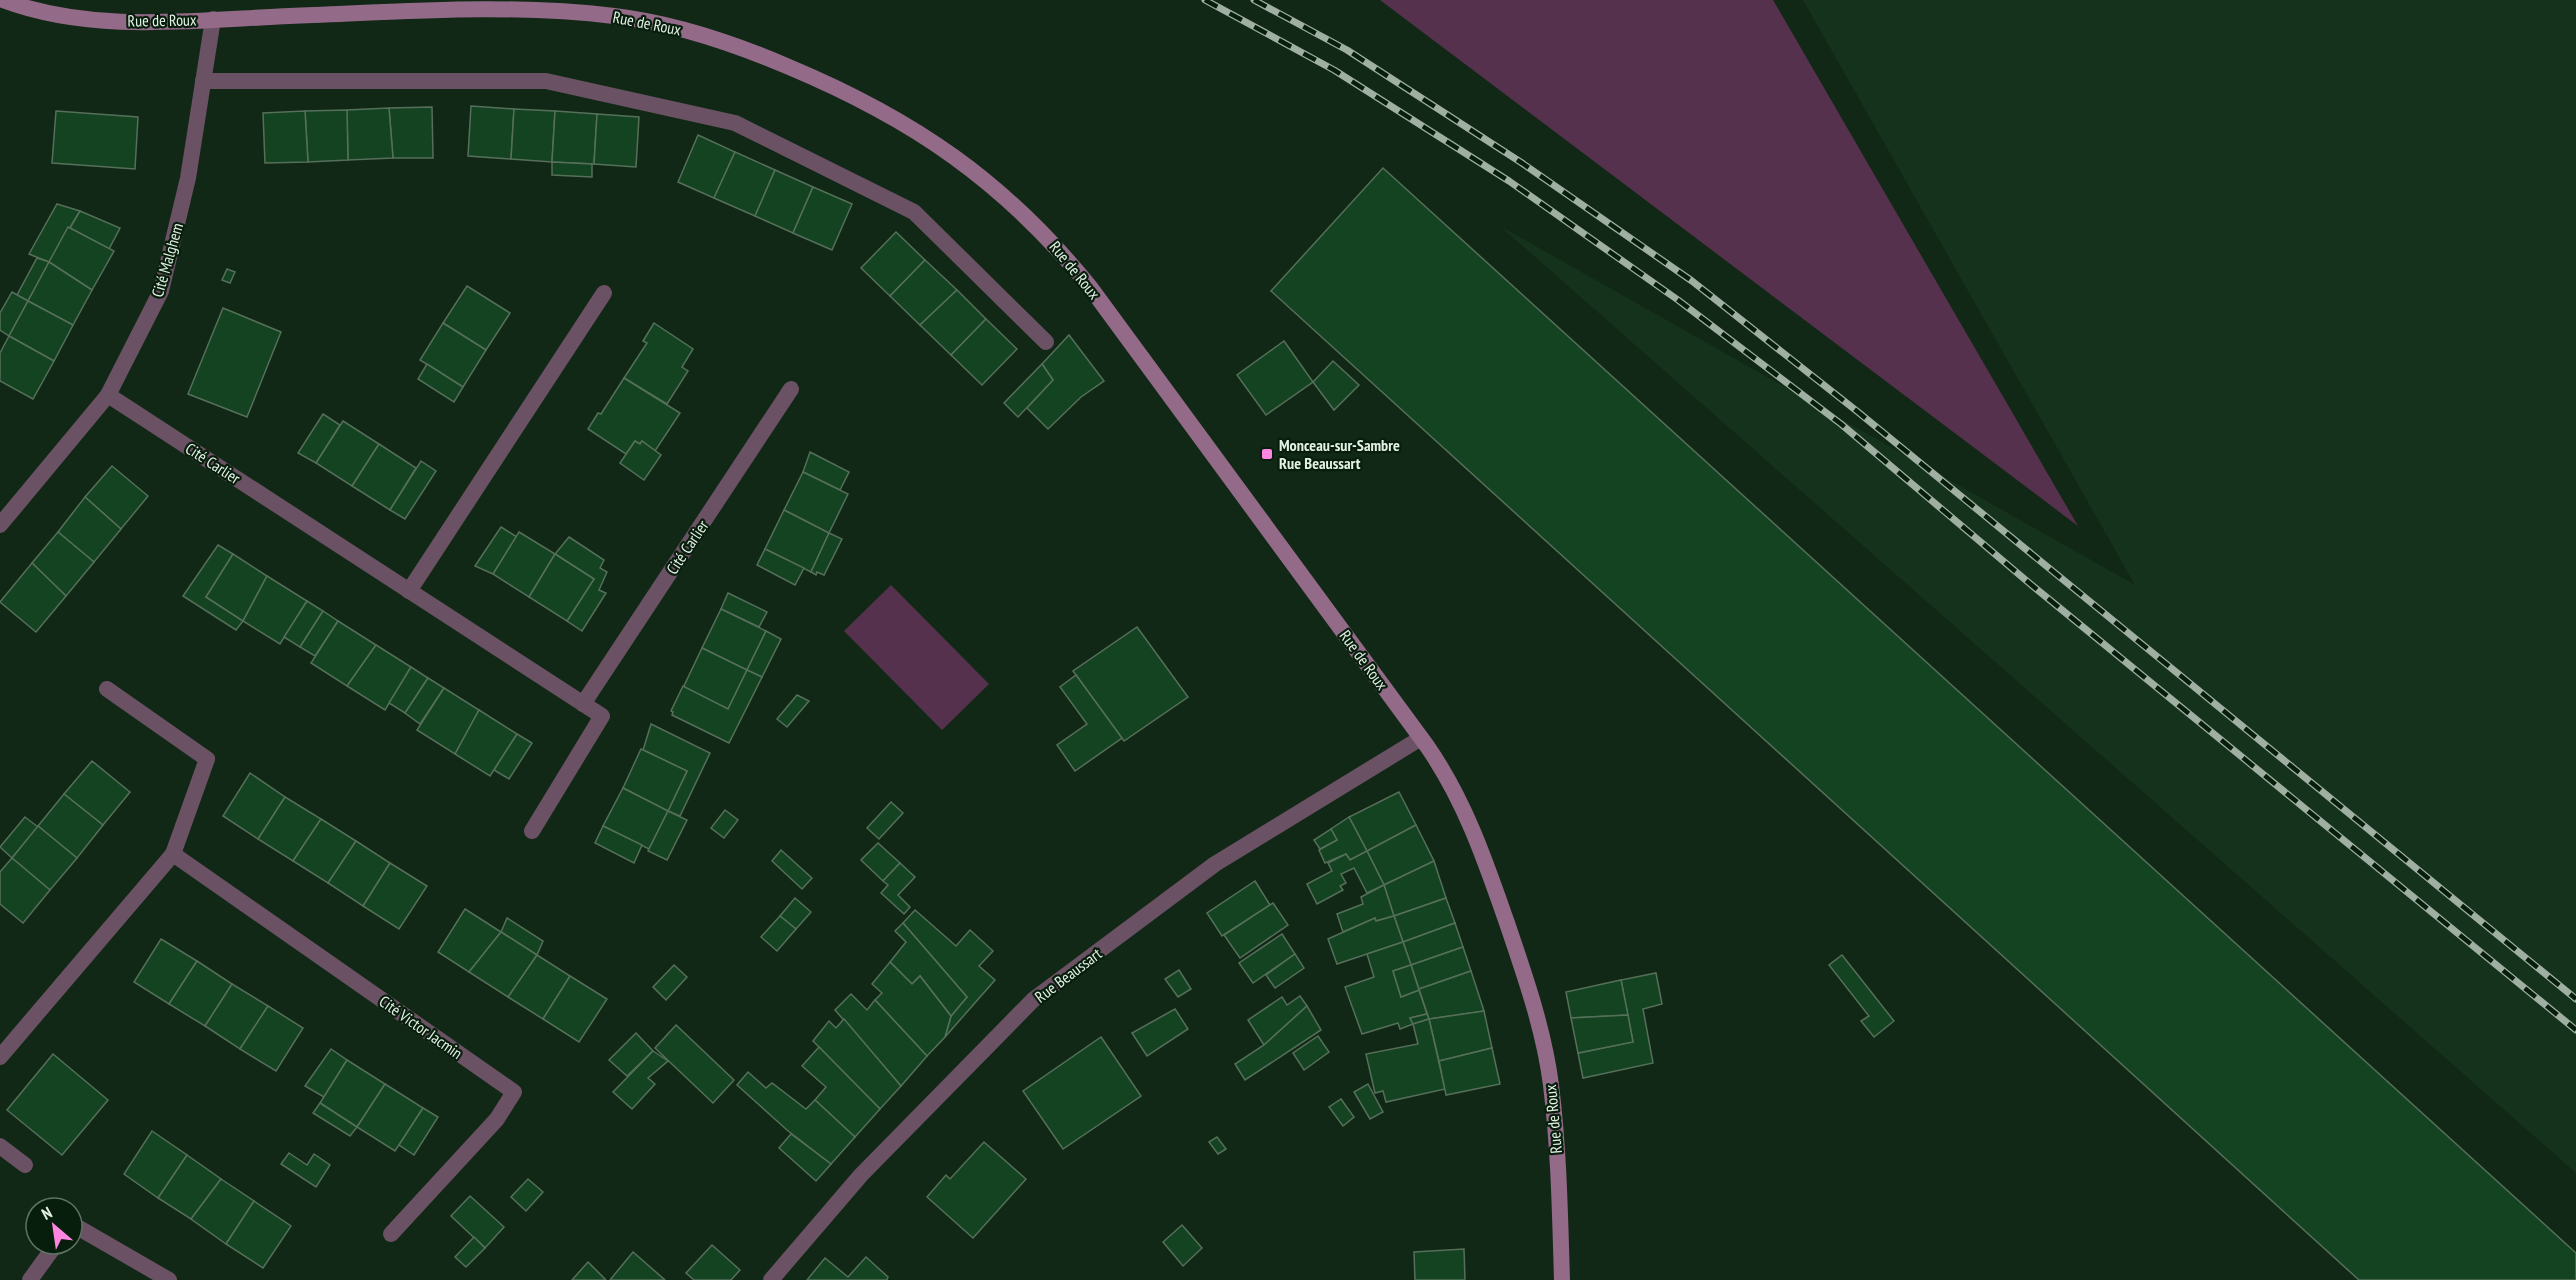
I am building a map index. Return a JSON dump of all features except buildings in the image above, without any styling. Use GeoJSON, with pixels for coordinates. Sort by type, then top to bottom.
{"type":"FeatureCollection","features":[{"type":"Feature","properties":{"kind":"main road","name":"Rue de Roux"},"geometry":{"type":"LineString","coordinates":[[3,0],[44,12],[103,20],[213,19],[491,10],[569,12],[633,18],[746,49],[829,83],[890,114],[929,138],[978,174],[1050,239],[1095,294],[1445,772],[1470,820],[1517,952],[1537,1019],[1547,1063],[1556,1125],[1562,1280]]}},
{"type":"Feature","properties":{"kind":"street","name":"Cité Malghem"},"geometry":{"type":"LineString","coordinates":[[0,525],[108,395],[161,291],[188,178],[213,19]]}},
{"type":"Feature","properties":{"kind":"street"},"geometry":{"type":"LineString","coordinates":[[203,81],[546,81],[735,123],[914,212],[1046,342]]}},
{"type":"Feature","properties":{"kind":"street"},"geometry":{"type":"LineString","coordinates":[[410,591],[604,293]]}},
{"type":"Feature","properties":{"kind":"street","name":"Cité Carlier"},"geometry":{"type":"LineString","coordinates":[[583,704],[791,390]]}},
{"type":"Feature","properties":{"kind":"street","name":"Cité Carlier"},"geometry":{"type":"LineString","coordinates":[[108,395],[602,716],[532,831]]}},
{"type":"Feature","properties":{"kind":"street"},"geometry":{"type":"LineString","coordinates":[[0,1057],[173,855],[207,759],[107,689]]}},
{"type":"Feature","properties":{"kind":"street","name":"Rue Beaussart"},"geometry":{"type":"LineString","coordinates":[[771,1280],[861,1174],[1033,1000],[1215,864],[1421,738]]}},
{"type":"Feature","properties":{"kind":"street","name":"Cité Victor Jacmin"},"geometry":{"type":"LineString","coordinates":[[173,855],[514,1092],[497,1119],[391,1234]]}},
{"type":"Feature","properties":{"kind":"street"},"geometry":{"type":"LineString","coordinates":[[0,1146],[25,1165]]}},
{"type":"Feature","properties":{"kind":"street"},"geometry":{"type":"LineString","coordinates":[[84,1231],[169,1280]]}},
{"type":"Feature","properties":{"kind":"street"},"geometry":{"type":"LineString","coordinates":[[30,1280],[47,1256]]}},
{"type":"Feature","properties":{"kind":"shaded area"},"geometry":{"type":"Polygon","coordinates":[[[1380,0],[1773,0],[2078,526],[1380,0]]]}},
{"type":"Feature","properties":{"kind":"shaded area"},"geometry":{"type":"Polygon","coordinates":[[[1803,0],[2576,0],[2576,1173],[1500,226],[2135,585],[1803,0]]]}},
{"type":"Feature","properties":{"kind":"shaded area"},"geometry":{"type":"Polygon","coordinates":[[[891,585],[989,684],[942,730],[844,631],[891,585]]]}},
{"type":"Feature","properties":{"kind":"railway"},"geometry":{"type":"LineString","coordinates":[[1205,0],[1334,70],[1509,181],[1678,300],[1841,424],[2034,587],[2576,1030]]}},
{"type":"Feature","properties":{"kind":"railway"},"geometry":{"type":"LineString","coordinates":[[1254,0],[1347,50],[1522,163],[1692,281],[1858,412],[2576,999]]}},
{"type":"Feature","properties":{"kind":"place","name":"Monceau-sur-Sambre Rue Beaussart"},"geometry":{"type":"Point","coordinates":[1267,454]}}]}
